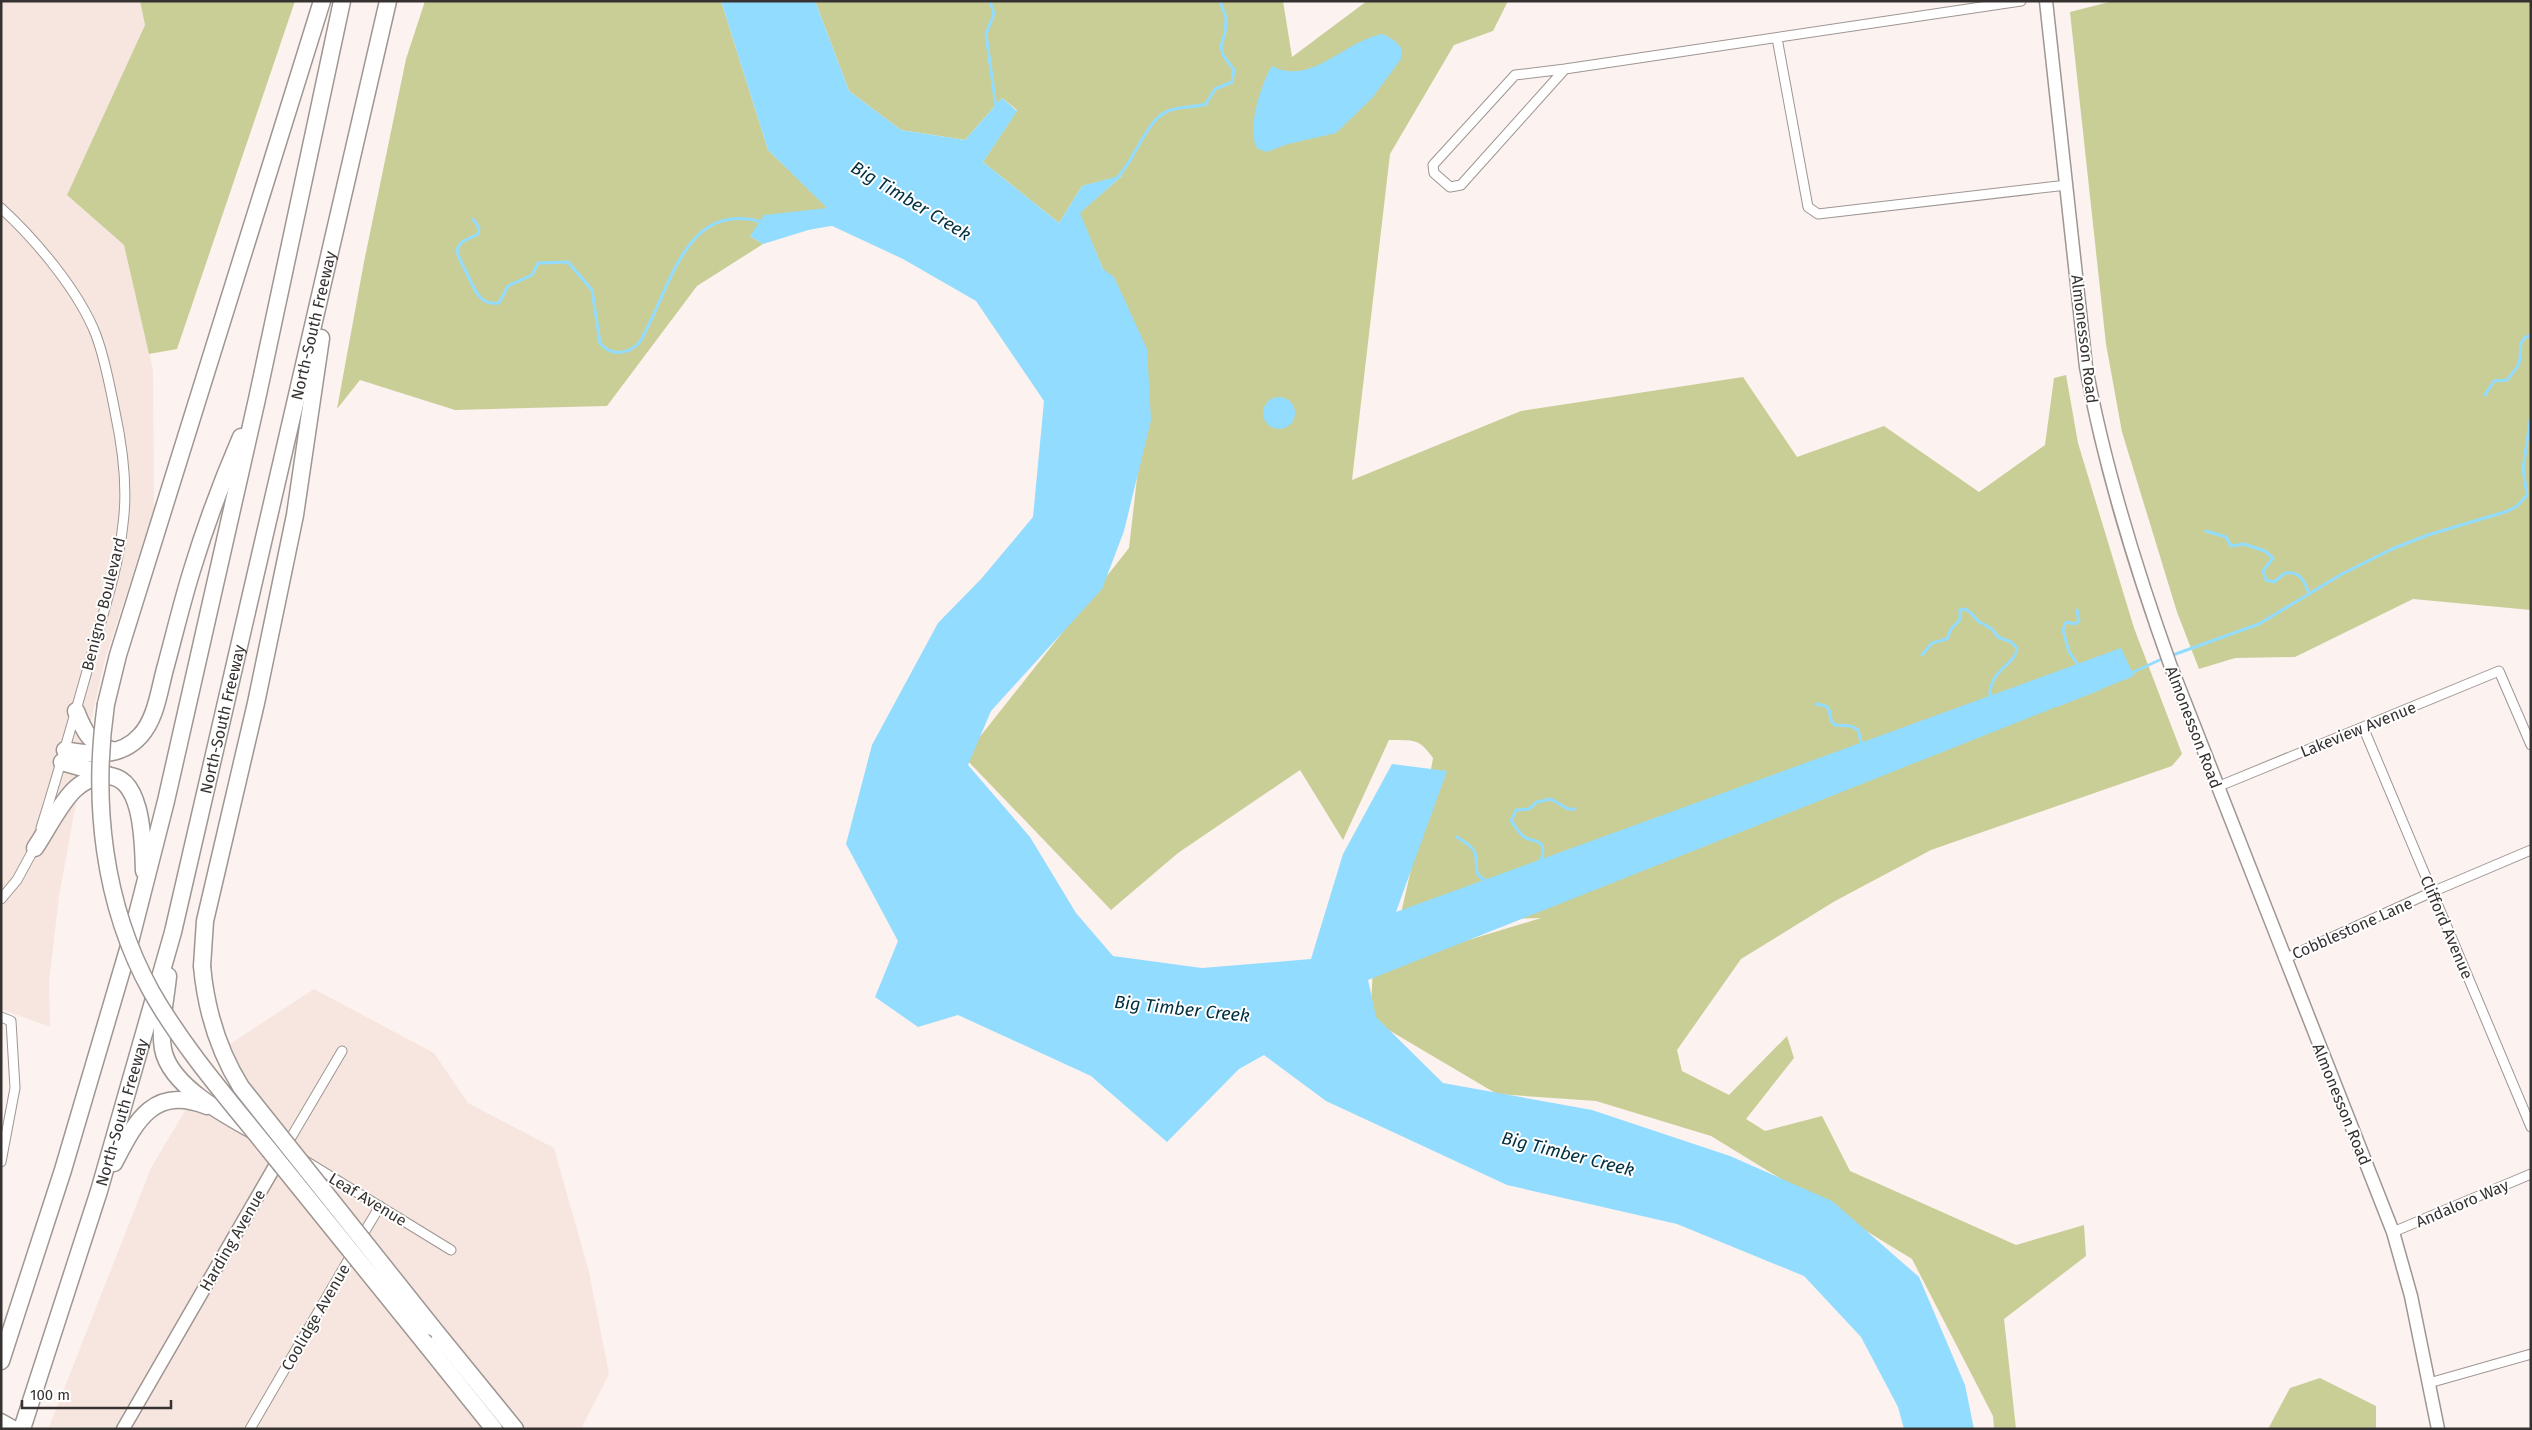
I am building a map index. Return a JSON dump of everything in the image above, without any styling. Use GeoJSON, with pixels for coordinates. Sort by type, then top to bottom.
{"type":"FeatureCollection","features":[{"type":"Feature","properties":{"kind":"highway"},"geometry":{"type":"LineString","coordinates":[[322,1],[122,644],[106,704],[99,775],[102,832],[119,908],[143,974],[168,1019],[193,1055],[494,1429]]}},
{"type":"Feature","properties":{"kind":"highway"},"geometry":{"type":"LineString","coordinates":[[1,1361],[63,1170],[144,888],[180,743],[257,398],[342,1]]}},
{"type":"Feature","properties":{"kind":"highway","name":"North-South Freeway"},"geometry":{"type":"LineString","coordinates":[[22,1429],[99,1191],[173,932],[388,1]]}},
{"type":"Feature","properties":{"kind":"highway"},"geometry":{"type":"LineString","coordinates":[[336,232],[296,515],[256,703],[205,921],[202,966],[206,1000],[217,1039],[241,1087],[514,1429]]}},
{"type":"Feature","properties":{"kind":"highway"},"geometry":{"type":"LineString","coordinates":[[63,756],[116,751],[129,746],[141,735],[152,715],[192,570],[216,495],[257,398]]}},
{"type":"Feature","properties":{"kind":"highway"},"geometry":{"type":"LineString","coordinates":[[76,711],[93,742],[99,747],[116,751]]}},
{"type":"Feature","properties":{"kind":"highway"},"geometry":{"type":"LineString","coordinates":[[63,756],[125,784],[137,803],[143,851],[144,888]]}},
{"type":"Feature","properties":{"kind":"highway"},"geometry":{"type":"LineString","coordinates":[[35,848],[74,790],[89,780],[109,776]]}},
{"type":"Feature","properties":{"kind":"highway"},"geometry":{"type":"LineString","coordinates":[[173,932],[163,1033],[163,1050],[168,1066],[179,1080],[225,1113],[285,1148]]}},
{"type":"Feature","properties":{"kind":"highway"},"geometry":{"type":"LineString","coordinates":[[99,1191],[136,1123],[152,1107],[167,1101],[184,1100],[225,1113]]}},
{"type":"Feature","properties":{"kind":"main road","name":"Almonesson Road"},"geometry":{"type":"LineString","coordinates":[[2046,1],[2086,367],[2096,421],[2117,502],[2171,667],[2284,959],[2393,1232],[2411,1296],[2438,1429]]}},
{"type":"Feature","properties":{"kind":"main road","name":"Harding Avenue"},"geometry":{"type":"LineString","coordinates":[[123,1429],[285,1148]]}},
{"type":"Feature","properties":{"kind":"main road"},"geometry":{"type":"LineString","coordinates":[[1,1420],[17,1429]]}},
{"type":"Feature","properties":{"kind":"street"},"geometry":{"type":"LineString","coordinates":[[1565,69],[1461,185],[1450,187],[1434,173],[1433,165],[1515,76],[2021,1]]}},
{"type":"Feature","properties":{"kind":"street"},"geometry":{"type":"LineString","coordinates":[[1777,38],[1808,207],[1818,214],[2067,185]]}},
{"type":"Feature","properties":{"kind":"street","name":"Benigno Boulevard"},"geometry":{"type":"LineString","coordinates":[[1,208],[20,225],[50,259],[77,300],[95,333],[108,373],[123,449],[126,488],[118,558],[63,756],[35,848],[17,880],[1,899]]}},
{"type":"Feature","properties":{"kind":"street","name":"Lakeview Avenue"},"geometry":{"type":"LineString","coordinates":[[2217,788],[2499,671],[2531,745]]}},
{"type":"Feature","properties":{"kind":"street","name":"Clifford Avenue"},"geometry":{"type":"LineString","coordinates":[[2363,727],[2531,1127]]}},
{"type":"Feature","properties":{"kind":"street","name":"Cobblestone Lane"},"geometry":{"type":"LineString","coordinates":[[2284,959],[2432,892],[2531,850]]}},
{"type":"Feature","properties":{"kind":"street"},"geometry":{"type":"LineString","coordinates":[[1,1017],[11,1021],[14,1088],[1,1162]]}},
{"type":"Feature","properties":{"kind":"street","name":"Harding Avenue"},"geometry":{"type":"LineString","coordinates":[[285,1148],[342,1051]]}},
{"type":"Feature","properties":{"kind":"street","name":"Leaf Avenue"},"geometry":{"type":"LineString","coordinates":[[285,1148],[451,1250]]}},
{"type":"Feature","properties":{"kind":"street","name":"Andaloro Way"},"geometry":{"type":"LineString","coordinates":[[2393,1232],[2531,1174]]}},
{"type":"Feature","properties":{"kind":"street","name":"Coolidge Avenue"},"geometry":{"type":"LineString","coordinates":[[250,1429],[380,1206]]}},
{"type":"Feature","properties":{"kind":"street"},"geometry":{"type":"LineString","coordinates":[[2429,1383],[2531,1354]]}},
{"type":"Feature","properties":{"kind":"shaded area"},"geometry":{"type":"Polygon","coordinates":[[[1,1],[140,1],[145,25],[67,195],[124,245],[153,370],[154,509],[105,659],[92,716],[59,896],[49,982],[50,1027],[1,1009],[1,1]]]}},
{"type":"Feature","properties":{"kind":"shaded area"},"geometry":{"type":"Polygon","coordinates":[[[314,989],[434,1053],[468,1103],[554,1148],[589,1272],[609,1374],[581,1429],[49,1427],[151,1168],[195,1094],[236,1118],[252,1091],[230,1044],[314,989]]]}},
{"type":"Feature","properties":{"kind":"green space"},"geometry":{"type":"Polygon","coordinates":[[[140,1],[295,1],[177,349],[149,354],[124,245],[67,195],[145,25],[140,1]]]}},
{"type":"Feature","properties":{"kind":"green space"},"geometry":{"type":"Polygon","coordinates":[[[425,1],[721,1],[768,150],[828,208],[750,236],[763,244],[697,286],[607,406],[455,410],[360,380],[337,409],[364,262],[406,59],[425,1]]]}},
{"type":"Feature","properties":{"kind":"green space"},"geometry":{"type":"Polygon","coordinates":[[[815,1],[1283,1],[1292,57],[1367,1],[1508,1],[1493,31],[1454,45],[1390,154],[1352,480],[1521,411],[1743,377],[1797,457],[1884,426],[1979,492],[2045,445],[2054,378],[2066,375],[2078,443],[2134,628],[2182,754],[2172,766],[1931,850],[1835,901],[1741,959],[1677,1050],[1682,1071],[1729,1095],[1787,1036],[1794,1058],[1746,1119],[1765,1131],[1822,1116],[1850,1171],[2016,1245],[2084,1225],[2086,1256],[2004,1319],[2016,1429],[1994,1429],[1993,1416],[1912,1259],[1711,1136],[1596,1101],[1497,1094],[1370,1019],[1373,969],[1541,918],[1399,922],[1421,826],[1433,758],[1419,743],[1389,740],[1343,840],[1300,770],[1178,853],[1111,910],[964,757],[1129,548],[1147,391],[1103,269],[1079,213],[1122,176],[1082,186],[1059,223],[983,162],[1017,110],[1002,98],[965,140],[901,130],[849,91],[815,1]]]}},
{"type":"Feature","properties":{"kind":"green space"},"geometry":{"type":"Polygon","coordinates":[[[2113,1],[2531,1],[2531,610],[2413,599],[2295,657],[2235,658],[2199,669],[2177,612],[2122,432],[2106,344],[2070,12],[2113,1]]]}},
{"type":"Feature","properties":{"kind":"green space"},"geometry":{"type":"Polygon","coordinates":[[[2320,1378],[2376,1406],[2376,1429],[2268,1429],[2290,1388],[2320,1378]]]}},
{"type":"Feature","properties":{"kind":"water","name":"Big Timber Creek"},"geometry":{"type":"Polygon","coordinates":[[[721,1],[815,1],[849,91],[901,130],[965,140],[1002,98],[1017,111],[983,162],[1059,223],[1082,186],[1123,175],[1080,213],[1103,269],[1114,277],[1147,349],[1151,420],[1124,531],[1102,589],[991,711],[968,765],[1030,837],[1076,913],[1113,956],[1202,968],[1311,959],[1343,854],[1392,764],[1447,771],[1396,912],[2121,648],[2134,676],[1368,980],[1376,1017],[1443,1083],[1592,1110],[1730,1156],[1832,1201],[1919,1277],[1965,1385],[1974,1429],[1904,1429],[1898,1407],[1861,1337],[1804,1276],[1677,1224],[1507,1185],[1326,1101],[1264,1055],[1239,1069],[1167,1142],[1091,1076],[958,1015],[918,1027],[875,997],[898,941],[846,844],[872,745],[938,623],[981,579],[1033,517],[1044,401],[976,301],[903,259],[828,224],[763,244],[750,236],[764,215],[827,208],[768,150],[721,1]]]}},
{"type":"Feature","properties":{"kind":"water"},"geometry":{"type":"Polygon","coordinates":[[[1383,34],[1395,41],[1401,48],[1401,59],[1372,98],[1336,133],[1288,144],[1267,152],[1258,149],[1254,141],[1253,131],[1256,107],[1272,66],[1286,71],[1300,71],[1314,67],[1355,44],[1383,34]]]}},
{"type":"Feature","properties":{"kind":"water"},"geometry":{"type":"Polygon","coordinates":[[[1279,397],[1285,398],[1290,402],[1294,407],[1294,419],[1290,424],[1285,428],[1279,429],[1273,428],[1268,424],[1264,419],[1263,413],[1264,407],[1268,402],[1273,398],[1279,397]]]}},
{"type":"Feature","properties":{"kind":"waterway"},"geometry":{"type":"LineString","coordinates":[[990,1],[994,14],[986,34],[996,107]]}},
{"type":"Feature","properties":{"kind":"waterway"},"geometry":{"type":"LineString","coordinates":[[1117,178],[1147,131],[1160,116],[1172,109],[1206,104],[1215,89],[1232,82],[1234,70],[1223,55],[1221,46],[1225,33],[1226,18],[1220,1]]}},
{"type":"Feature","properties":{"kind":"waterway"},"geometry":{"type":"LineString","coordinates":[[473,219],[479,228],[478,234],[462,242],[457,249],[460,260],[482,299],[487,302],[499,303],[508,286],[532,275],[538,263],[568,262],[592,290],[600,343],[614,352],[625,352],[639,343],[670,277],[682,255],[696,237],[713,224],[735,219],[762,222]]}},
{"type":"Feature","properties":{"kind":"waterway"},"geometry":{"type":"LineString","coordinates":[[810,228],[834,224]]}},
{"type":"Feature","properties":{"kind":"waterway"},"geometry":{"type":"LineString","coordinates":[[2485,395],[2494,381],[2507,380],[2514,372],[2520,359],[2521,343],[2526,337],[2531,335]]}},
{"type":"Feature","properties":{"kind":"waterway"},"geometry":{"type":"LineString","coordinates":[[2170,656],[2259,624],[2342,574],[2392,549],[2428,535],[2508,511],[2517,506],[2527,495],[2523,469],[2531,414]]}},
{"type":"Feature","properties":{"kind":"waterway"},"geometry":{"type":"LineString","coordinates":[[2206,531],[2226,537],[2231,546],[2244,544],[2265,551],[2273,558],[2263,571],[2266,580],[2274,582],[2285,573],[2295,574],[2301,578],[2309,593]]}},
{"type":"Feature","properties":{"kind":"waterway"},"geometry":{"type":"LineString","coordinates":[[1922,655],[1932,643],[1947,639],[1951,629],[1960,620],[1960,610],[1965,609],[1970,612],[1978,621],[1992,629],[1998,637],[2011,642],[2017,648],[2012,659],[1993,680],[1990,699]]}},
{"type":"Feature","properties":{"kind":"waterway"},"geometry":{"type":"LineString","coordinates":[[2077,610],[2079,621],[2075,624],[2066,622],[2063,630],[2069,652],[2079,666]]}},
{"type":"Feature","properties":{"kind":"waterway"},"geometry":{"type":"LineString","coordinates":[[2129,674],[2164,658]]}},
{"type":"Feature","properties":{"kind":"waterway"},"geometry":{"type":"LineString","coordinates":[[2058,705],[2101,688]]}},
{"type":"Feature","properties":{"kind":"waterway"},"geometry":{"type":"LineString","coordinates":[[1816,704],[1823,705],[1829,709],[1830,718],[1835,725],[1851,726],[1858,730],[1862,745]]}},
{"type":"Feature","properties":{"kind":"waterway"},"geometry":{"type":"LineString","coordinates":[[1540,863],[1543,851],[1541,844],[1524,837],[1511,821],[1516,810],[1529,809],[1537,802],[1551,799],[1568,809],[1575,809]]}},
{"type":"Feature","properties":{"kind":"waterway"},"geometry":{"type":"LineString","coordinates":[[1457,837],[1474,850],[1477,872],[1479,876],[1487,881]]}}]}
